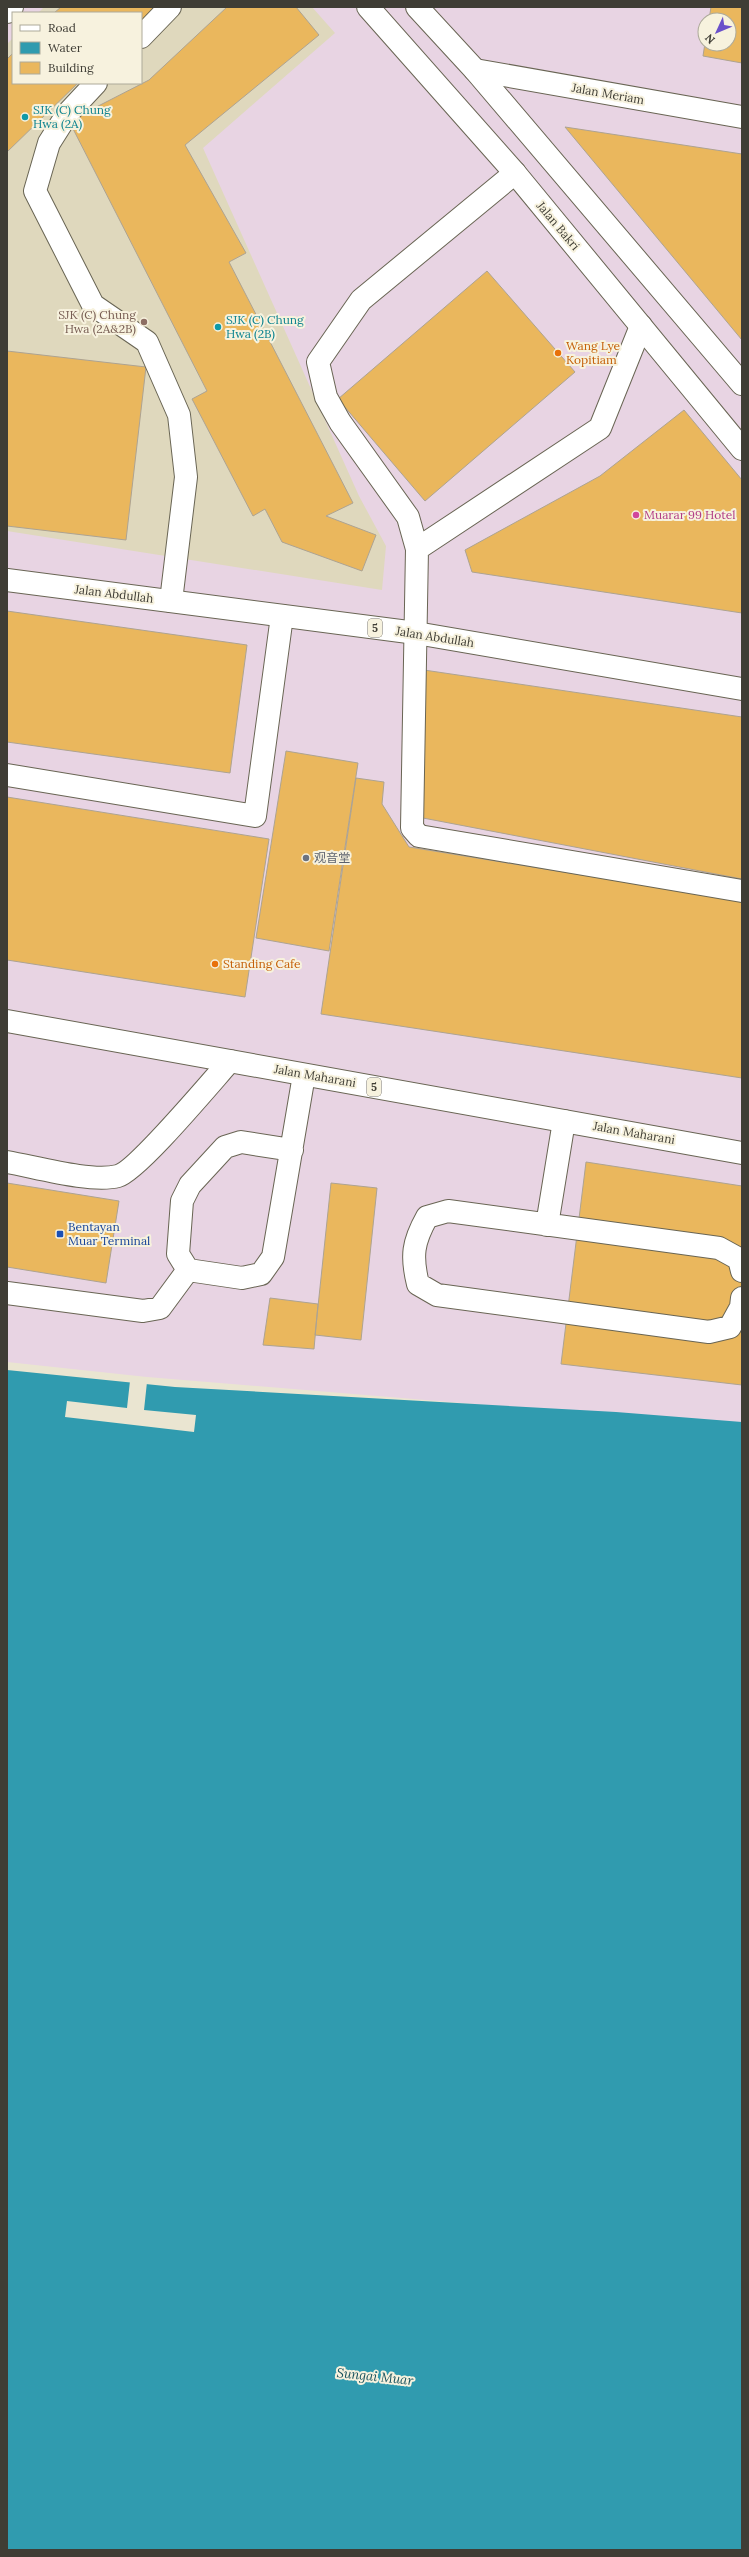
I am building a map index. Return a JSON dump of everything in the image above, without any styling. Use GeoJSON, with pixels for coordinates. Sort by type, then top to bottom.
{"type":"FeatureCollection","features":[{"type":"Feature","properties":{"kind":"main road"},"geometry":{"type":"LineString","coordinates":[[7,12],[12,7]]}},
{"type":"Feature","properties":{"kind":"main road"},"geometry":{"type":"LineString","coordinates":[[142,36],[170,7]]}},
{"type":"Feature","properties":{"kind":"main road","name":"Jalan Bakri"},"geometry":{"type":"LineString","coordinates":[[368,7],[515,173],[742,449]]}},
{"type":"Feature","properties":{"kind":"main road"},"geometry":{"type":"LineString","coordinates":[[417,7],[475,70],[742,384]]}},
{"type":"Feature","properties":{"kind":"main road","name":"Jalan Meriam"},"geometry":{"type":"LineString","coordinates":[[475,70],[742,117]]}},
{"type":"Feature","properties":{"kind":"main road"},"geometry":{"type":"LineString","coordinates":[[95,84],[68,113],[49,143],[35,191],[93,305],[147,342],[179,415],[186,477],[171,601]]}},
{"type":"Feature","properties":{"kind":"main road"},"geometry":{"type":"LineString","coordinates":[[515,173],[361,300],[318,362],[326,397],[340,422],[408,517],[417,548],[412,828],[419,836],[742,891]]}},
{"type":"Feature","properties":{"kind":"main road"},"geometry":{"type":"LineString","coordinates":[[417,548],[600,428],[641,326]]}},
{"type":"Feature","properties":{"kind":"main road","name":"Jalan Abdullah"},"geometry":{"type":"LineString","coordinates":[[7,580],[416,633],[742,689]]}},
{"type":"Feature","properties":{"kind":"main road"},"geometry":{"type":"LineString","coordinates":[[7,775],[255,816],[282,616]]}},
{"type":"Feature","properties":{"kind":"main road","name":"Jalan Maharani"},"geometry":{"type":"LineString","coordinates":[[7,1021],[742,1153]]}},
{"type":"Feature","properties":{"kind":"main road"},"geometry":{"type":"LineString","coordinates":[[7,1162],[96,1177],[119,1176],[142,1158],[230,1061]]}},
{"type":"Feature","properties":{"kind":"main road"},"geometry":{"type":"LineString","coordinates":[[292,1150],[241,1142],[225,1147],[190,1185],[182,1201],[178,1254],[188,1270],[242,1278],[261,1274],[273,1257],[292,1150],[304,1074]]}},
{"type":"Feature","properties":{"kind":"main road"},"geometry":{"type":"LineString","coordinates":[[547,1225],[564,1121]]}},
{"type":"Feature","properties":{"kind":"main road"},"geometry":{"type":"LineString","coordinates":[[742,1271],[739,1259],[719,1248],[448,1211],[427,1217],[416,1236],[412,1263],[418,1284],[437,1295],[709,1332],[730,1326],[741,1307],[742,1298]]}},
{"type":"Feature","properties":{"kind":"main road"},"geometry":{"type":"LineString","coordinates":[[7,1293],[143,1311],[160,1308],[188,1270]]}},
{"type":"Feature","properties":{"kind":"shaded area"},"geometry":{"type":"Polygon","coordinates":[[[7,7],[742,7],[742,1426],[147,1377],[7,1362],[7,7]]]}},
{"type":"Feature","properties":{"kind":"shaded area","name":"SJK (C) Chung Hwa (2A&2B)"},"geometry":{"type":"Polygon","coordinates":[[[44,7],[312,7],[335,33],[203,148],[359,496],[386,546],[382,590],[7,531],[7,44],[12,39],[12,84],[142,84],[142,12],[39,12],[44,7]]]}},
{"type":"Feature","properties":{"kind":"water","name":"Sungai Muar"},"geometry":{"type":"Polygon","coordinates":[[[7,1370],[175,1387],[616,1412],[742,1422],[742,2550],[7,2550],[7,1370]]]}},
{"type":"Feature","properties":{"kind":"pier"},"geometry":{"type":"Polygon","coordinates":[[[130,1381],[147,1382],[144,1410],[196,1415],[194,1432],[65,1417],[67,1401],[127,1408],[130,1381]]]}},
{"type":"Feature","properties":{"kind":"building"},"geometry":{"type":"Polygon","coordinates":[[[61,7],[157,7],[142,21],[142,12],[55,12],[61,7]]]}},
{"type":"Feature","properties":{"kind":"building","name":"SJK (C) Chung Hwa (2B)"},"geometry":{"type":"Polygon","coordinates":[[[227,7],[296,7],[319,35],[185,145],[246,253],[229,262],[353,503],[326,516],[376,535],[362,571],[282,542],[265,509],[253,516],[192,399],[207,391],[69,121],[149,80],[227,7]]]}},
{"type":"Feature","properties":{"kind":"building"},"geometry":{"type":"Polygon","coordinates":[[[711,7],[742,7],[742,63],[703,56],[704,52],[737,52],[737,12],[710,12],[711,7]]]}},
{"type":"Feature","properties":{"kind":"building","name":"SJK (C) Chung Hwa (2A)"},"geometry":{"type":"Polygon","coordinates":[[[12,54],[12,84],[77,84],[7,152],[7,59],[12,54]]]}},
{"type":"Feature","properties":{"kind":"building"},"geometry":{"type":"Polygon","coordinates":[[[565,127],[742,154],[742,340],[565,127]]]}},
{"type":"Feature","properties":{"kind":"building"},"geometry":{"type":"Polygon","coordinates":[[[487,271],[575,372],[425,501],[338,399],[487,271]]]}},
{"type":"Feature","properties":{"kind":"building"},"geometry":{"type":"Polygon","coordinates":[[[7,351],[146,367],[126,540],[7,526],[7,351]]]}},
{"type":"Feature","properties":{"kind":"building","name":"Muarar 99 Hotel"},"geometry":{"type":"Polygon","coordinates":[[[684,410],[742,480],[742,613],[472,572],[465,550],[600,476],[684,410]]]}},
{"type":"Feature","properties":{"kind":"building"},"geometry":{"type":"Polygon","coordinates":[[[7,611],[247,645],[230,773],[7,742],[7,611]]]}},
{"type":"Feature","properties":{"kind":"building"},"geometry":{"type":"Polygon","coordinates":[[[424,670],[742,717],[742,879],[423,818],[424,670]]]}},
{"type":"Feature","properties":{"kind":"building","name":"观音堂"},"geometry":{"type":"Polygon","coordinates":[[[286,751],[358,763],[329,951],[256,938],[286,751]]]}},
{"type":"Feature","properties":{"kind":"building"},"geometry":{"type":"Polygon","coordinates":[[[356,778],[384,782],[382,804],[409,847],[742,901],[742,1078],[321,1014],[356,778]]]}},
{"type":"Feature","properties":{"kind":"building"},"geometry":{"type":"Polygon","coordinates":[[[7,797],[269,839],[245,997],[7,960],[7,797]]]}},
{"type":"Feature","properties":{"kind":"building"},"geometry":{"type":"Polygon","coordinates":[[[586,1162],[742,1186],[742,1385],[561,1364],[586,1162]]]}},
{"type":"Feature","properties":{"kind":"building","name":"Bentayan Muar Terminal"},"geometry":{"type":"Polygon","coordinates":[[[7,1183],[119,1201],[106,1283],[7,1267],[7,1183]]]}},
{"type":"Feature","properties":{"kind":"building"},"geometry":{"type":"Polygon","coordinates":[[[331,1183],[377,1188],[361,1340],[315,1335],[331,1183]]]}},
{"type":"Feature","properties":{"kind":"building"},"geometry":{"type":"Polygon","coordinates":[[[270,1298],[318,1304],[314,1349],[263,1345],[270,1298]]]}},
{"type":"Feature","properties":{"kind":"place","name":"SJK (C) Chung Hwa (2A)"},"geometry":{"type":"Point","coordinates":[25,117]}},
{"type":"Feature","properties":{"kind":"place","name":"SJK (C) Chung Hwa (2A&2B)"},"geometry":{"type":"Point","coordinates":[144,322]}},
{"type":"Feature","properties":{"kind":"place","name":"SJK (C) Chung Hwa (2B)"},"geometry":{"type":"Point","coordinates":[218,327]}},
{"type":"Feature","properties":{"kind":"place","name":"Wang Lye Kopitiam"},"geometry":{"type":"Point","coordinates":[558,353]}},
{"type":"Feature","properties":{"kind":"place","name":"Muarar 99 Hotel"},"geometry":{"type":"Point","coordinates":[636,515]}},
{"type":"Feature","properties":{"kind":"place","name":"观音堂"},"geometry":{"type":"Point","coordinates":[306,858]}},
{"type":"Feature","properties":{"kind":"place","name":"Standing Cafe"},"geometry":{"type":"Point","coordinates":[215,964]}},
{"type":"Feature","properties":{"kind":"place","name":"Bentayan Muar Terminal"},"geometry":{"type":"Point","coordinates":[60,1234]}}]}
